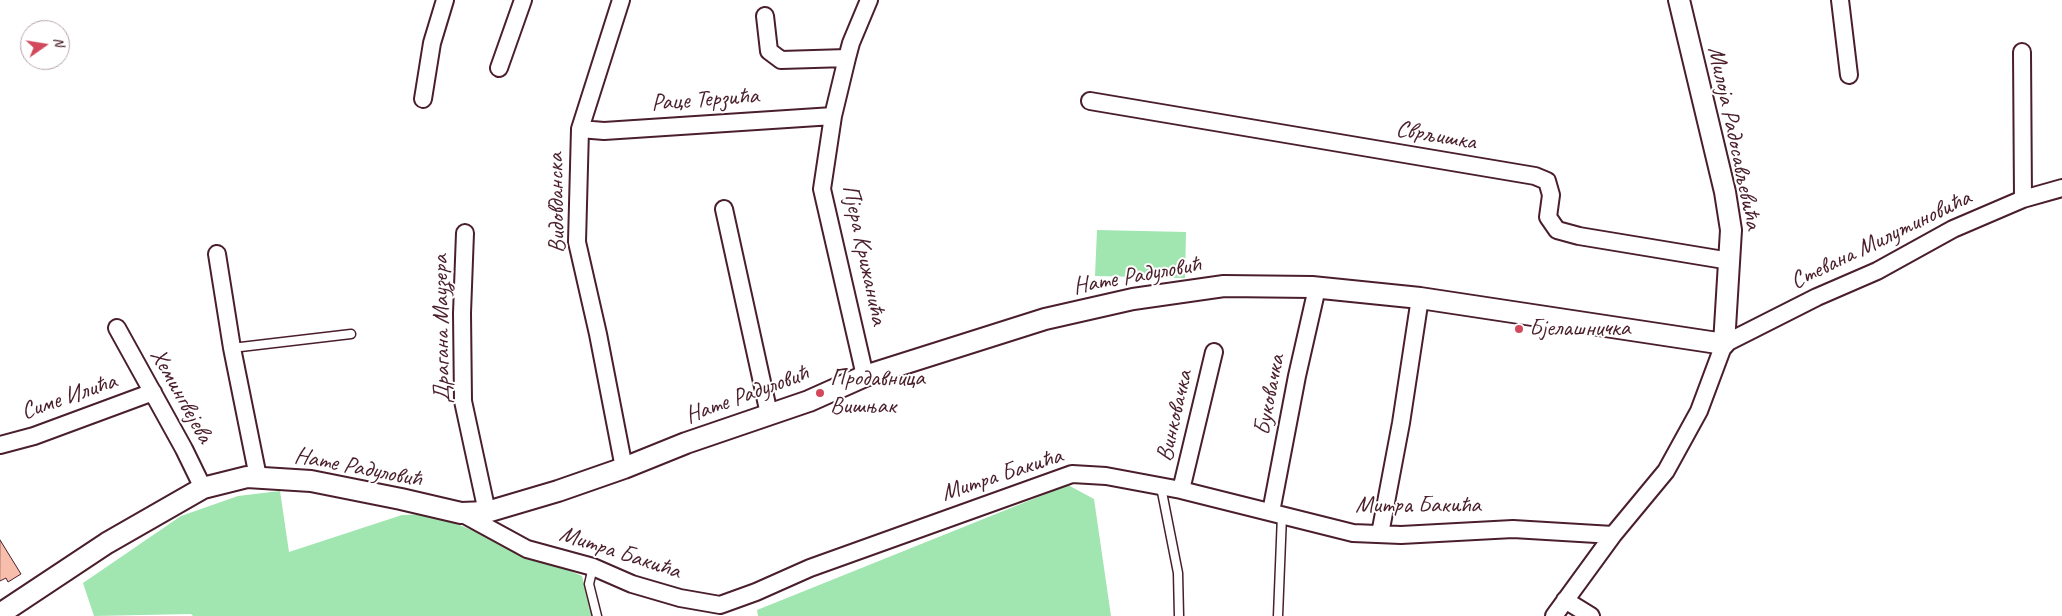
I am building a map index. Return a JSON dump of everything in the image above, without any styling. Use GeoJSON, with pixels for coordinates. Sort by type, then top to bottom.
{"type":"FeatureCollection","features":[{"type":"Feature","properties":{"kind":"street"},"geometry":{"type":"LineString","coordinates":[[423,99],[432,43],[445,0]]}},
{"type":"Feature","properties":{"kind":"street"},"geometry":{"type":"LineString","coordinates":[[499,68],[523,0]]}},
{"type":"Feature","properties":{"kind":"street","name":"Видовданска"},"geometry":{"type":"LineString","coordinates":[[621,0],[580,129],[577,242],[598,334],[624,468]]}},
{"type":"Feature","properties":{"kind":"street","name":"Пјера Крижанића"},"geometry":{"type":"LineString","coordinates":[[865,376],[822,188],[833,116],[847,58],[851,43],[870,0]]}},
{"type":"Feature","properties":{"kind":"street","name":"Милоја Радосављевића"},"geometry":{"type":"LineString","coordinates":[[1554,616],[1613,534],[1666,471],[1699,411],[1724,344],[1731,230],[1725,192],[1679,0]]}},
{"type":"Feature","properties":{"kind":"street"},"geometry":{"type":"LineString","coordinates":[[1840,0],[1849,75]]}},
{"type":"Feature","properties":{"kind":"street"},"geometry":{"type":"LineString","coordinates":[[765,16],[769,51],[781,60],[847,58]]}},
{"type":"Feature","properties":{"kind":"street"},"geometry":{"type":"LineString","coordinates":[[2022,52],[2023,199]]}},
{"type":"Feature","properties":{"kind":"street","name":"Сврљишка"},"geometry":{"type":"LineString","coordinates":[[1090,101],[1535,176],[1547,181],[1551,195],[1548,217],[1557,230],[1580,236],[1730,261]]}},
{"type":"Feature","properties":{"kind":"street","name":"Раце Терзића"},"geometry":{"type":"LineString","coordinates":[[580,129],[604,131],[833,116]]}},
{"type":"Feature","properties":{"kind":"street","name":"Стевана Милутиновића"},"geometry":{"type":"LineString","coordinates":[[1724,344],[1817,297],[1877,271],[1953,229],[2023,199],[2062,188]]}},
{"type":"Feature","properties":{"kind":"street"},"geometry":{"type":"LineString","coordinates":[[724,209],[769,414]]}},
{"type":"Feature","properties":{"kind":"street","name":"Драгана Маузера"},"geometry":{"type":"LineString","coordinates":[[465,233],[462,313],[463,401],[487,512]]}},
{"type":"Feature","properties":{"kind":"street"},"geometry":{"type":"LineString","coordinates":[[217,254],[232,348],[258,476]]}},
{"type":"Feature","properties":{"kind":"street","name":"Нате Радуловић"},"geometry":{"type":"LineString","coordinates":[[0,614],[107,543],[203,488],[258,476],[311,481],[401,498],[461,513],[487,512],[558,491],[624,468],[769,414],[810,401],[865,376],[1045,319],[1134,298],[1224,286],[1317,288],[1420,298],[1724,344]]}},
{"type":"Feature","properties":{"kind":"street","name":"Буковачка"},"geometry":{"type":"LineString","coordinates":[[1276,514],[1297,376],[1317,288]]}},
{"type":"Feature","properties":{"kind":"street"},"geometry":{"type":"LineString","coordinates":[[1380,534],[1420,298]]}},
{"type":"Feature","properties":{"kind":"street","name":"Хемингвејева"},"geometry":{"type":"LineString","coordinates":[[117,328],[184,449],[203,488]]}},
{"type":"Feature","properties":{"kind":"street","name":"Винковачка"},"geometry":{"type":"LineString","coordinates":[[1181,490],[1214,352]]}},
{"type":"Feature","properties":{"kind":"street","name":"Симе Илића"},"geometry":{"type":"LineString","coordinates":[[0,445],[34,436],[153,392]]}},
{"type":"Feature","properties":{"kind":"street","name":"Митра Бакића"},"geometry":{"type":"LineString","coordinates":[[461,513],[527,549],[593,567],[651,590],[680,598],[720,605],[756,592],[819,564],[1072,474],[1106,476],[1181,490],[1353,533],[1401,535],[1513,529],[1613,534]]}},
{"type":"Feature","properties":{"kind":"street"},"geometry":{"type":"LineString","coordinates":[[1566,600],[1591,616]]}},
{"type":"Feature","properties":{"kind":"lane"},"geometry":{"type":"LineString","coordinates":[[232,348],[350,334]]}},
{"type":"Feature","properties":{"kind":"lane"},"geometry":{"type":"LineString","coordinates":[[1161,486],[1178,573],[1179,616]]}},
{"type":"Feature","properties":{"kind":"lane"},"geometry":{"type":"LineString","coordinates":[[1276,514],[1278,616]]}},
{"type":"Feature","properties":{"kind":"lane"},"geometry":{"type":"LineString","coordinates":[[593,567],[589,584],[597,616]]}},
{"type":"Feature","properties":{"kind":"green space"},"geometry":{"type":"Polygon","coordinates":[[[1097,230],[1186,232],[1185,278],[1095,276],[1097,230]]]}},
{"type":"Feature","properties":{"kind":"green space"},"geometry":{"type":"Polygon","coordinates":[[[1068,485],[1094,499],[1111,616],[758,616],[757,610],[1068,485]]]}},
{"type":"Feature","properties":{"kind":"green space"},"geometry":{"type":"Polygon","coordinates":[[[280,491],[289,552],[402,515],[433,514],[582,576],[592,616],[193,616],[191,614],[94,616],[83,583],[181,516],[238,496],[280,491]]]}},
{"type":"Feature","properties":{"kind":"building"},"geometry":{"type":"Polygon","coordinates":[[[0,540],[21,574],[8,582],[6,578],[0,581],[0,540]]]}},
{"type":"Feature","properties":{"kind":"place","name":"Бјелашничка"},"geometry":{"type":"Point","coordinates":[1519,329]}},
{"type":"Feature","properties":{"kind":"place","name":"Продавница Вишњак"},"geometry":{"type":"Point","coordinates":[820,393]}}]}
